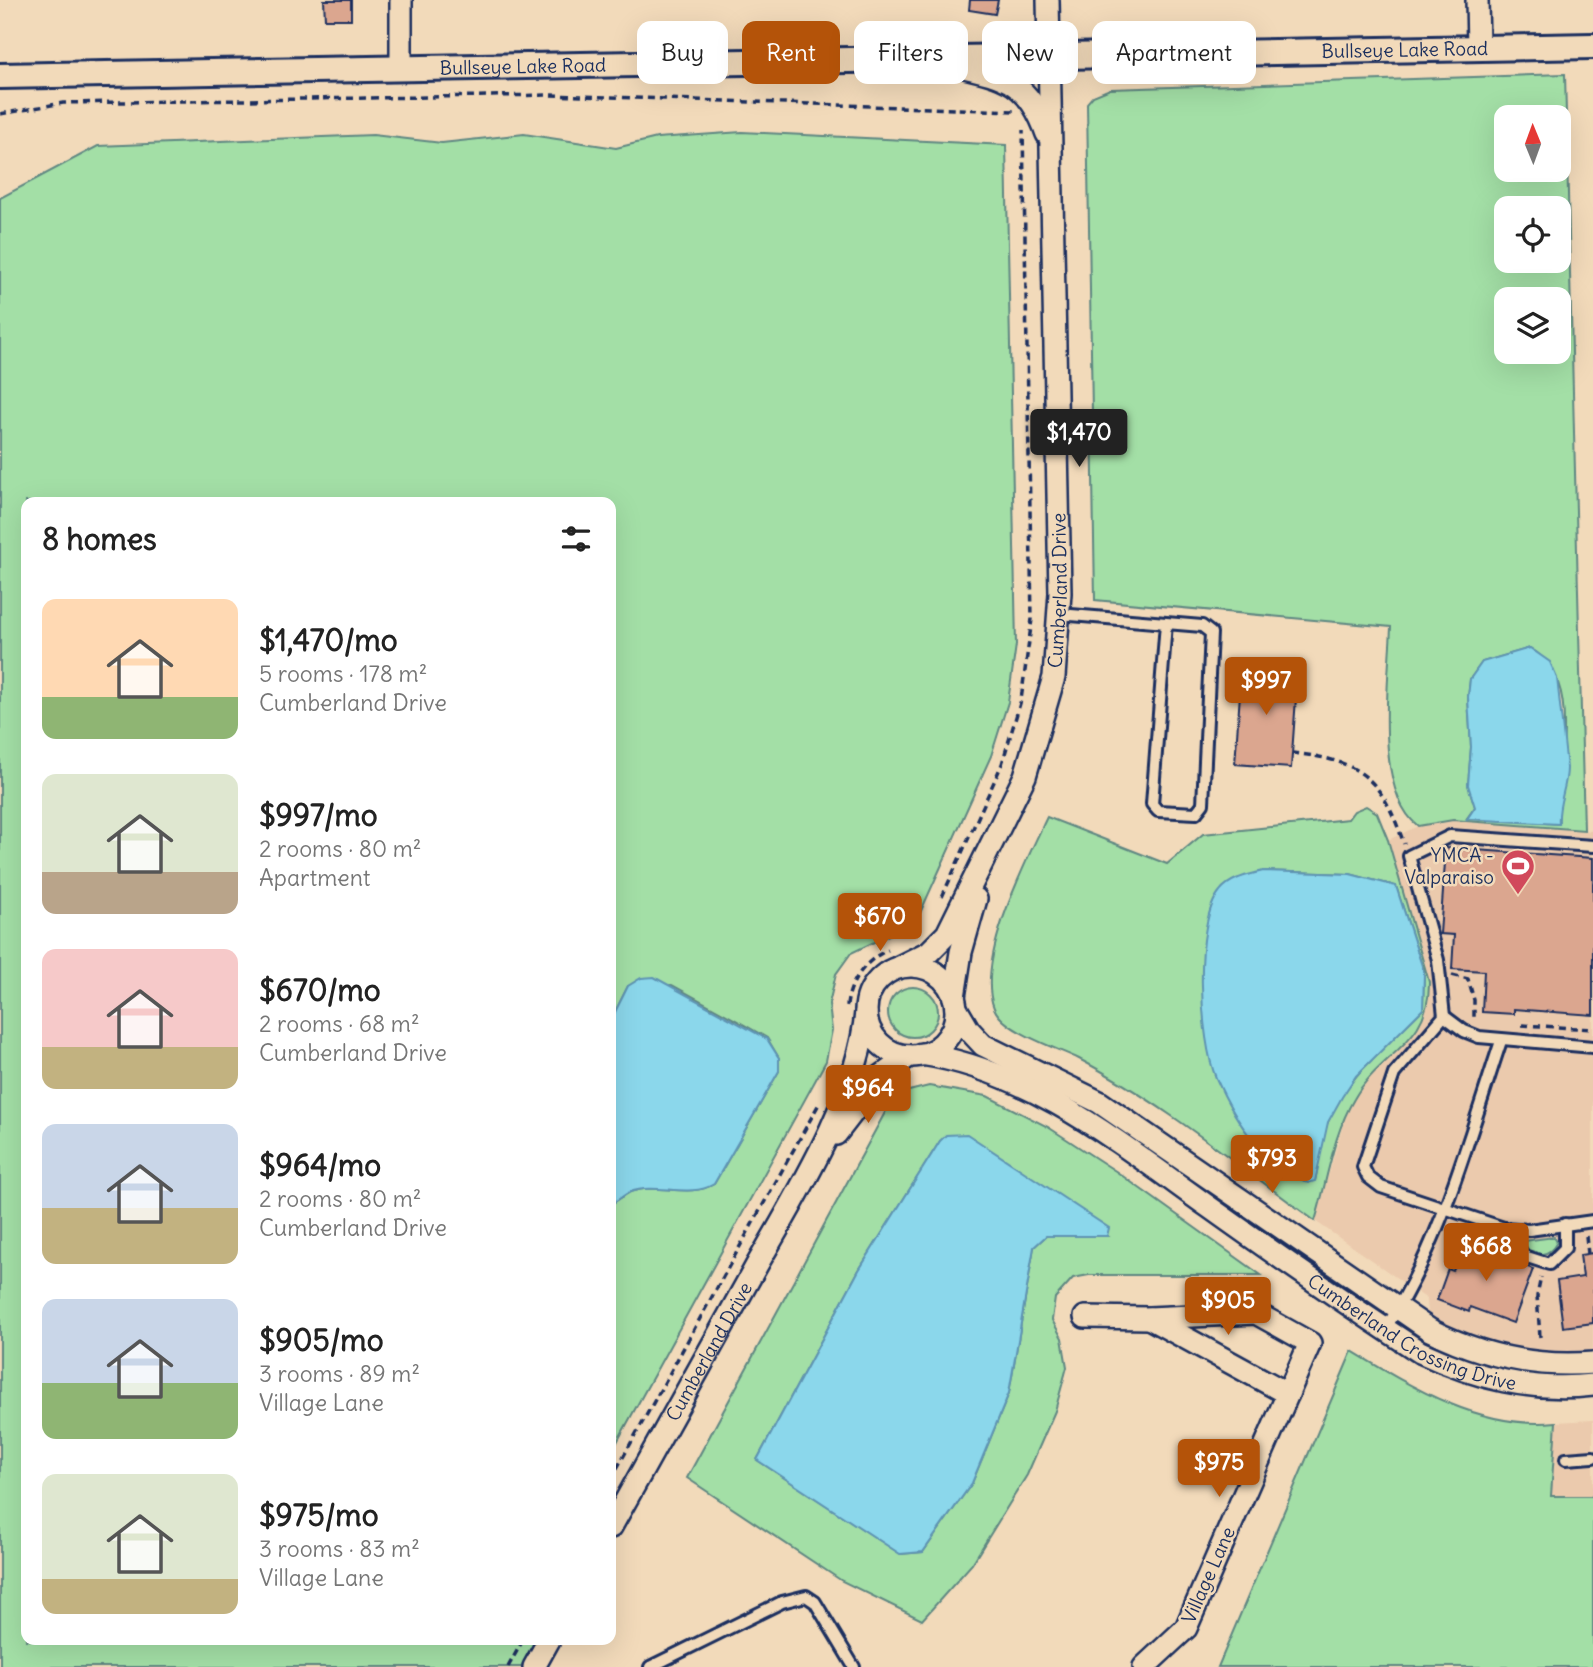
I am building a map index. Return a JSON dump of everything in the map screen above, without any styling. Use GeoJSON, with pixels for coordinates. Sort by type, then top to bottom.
{"type":"FeatureCollection","features":[{"type":"Feature","properties":{"kind":"street"},"geometry":{"type":"LineString","coordinates":[[401,0],[401,66]]}},
{"type":"Feature","properties":{"kind":"street","name":"Cumberland Drive"},"geometry":{"type":"LineString","coordinates":[[1048,0],[1049,21]]}},
{"type":"Feature","properties":{"kind":"street"},"geometry":{"type":"LineString","coordinates":[[1477,0],[1478,47]]}},
{"type":"Feature","properties":{"kind":"street","name":"Bullseye Lake Road"},"geometry":{"type":"LineString","coordinates":[[1078,56],[1593,46]]}},
{"type":"Feature","properties":{"kind":"street","name":"Bullseye Lake Road"},"geometry":{"type":"LineString","coordinates":[[0,76],[854,59]]}},
{"type":"Feature","properties":{"kind":"street"},"geometry":{"type":"LineString","coordinates":[[968,69],[1003,78],[1024,90],[1038,109],[1052,149]]}},
{"type":"Feature","properties":{"kind":"street","name":"Cumberland Drive"},"geometry":{"type":"LineString","coordinates":[[899,957],[929,951],[947,934],[986,860],[1029,764],[1054,677],[1059,614],[1051,84]]}},
{"type":"Feature","properties":{"kind":"street","name":"Cumberland Drive"},"geometry":{"type":"LineString","coordinates":[[955,1002],[961,952],[986,860]]}},
{"type":"Feature","properties":{"kind":"street"},"geometry":{"type":"LineString","coordinates":[[899,957],[931,968],[948,985],[955,1002],[950,1034],[933,1050],[915,1055],[885,1048],[856,1011],[899,957]]}},
{"type":"Feature","properties":{"kind":"street","name":"Cumberland Crossing Drive"},"geometry":{"type":"LineString","coordinates":[[955,1002],[969,1030],[983,1045],[1099,1102],[1399,1309],[1464,1347],[1494,1356],[1547,1364],[1593,1363]]}},
{"type":"Feature","properties":{"kind":"street","name":"Cumberland Drive"},"geometry":{"type":"LineString","coordinates":[[616,1518],[807,1176],[849,1083],[864,1039],[856,1011]]}},
{"type":"Feature","properties":{"kind":"street","name":"Cumberland Drive"},"geometry":{"type":"LineString","coordinates":[[807,1176],[880,1077],[915,1055]]}},
{"type":"Feature","properties":{"kind":"street","name":"Cumberland Crossing Drive"},"geometry":{"type":"LineString","coordinates":[[915,1055],[959,1060],[982,1068],[1084,1120],[1385,1329],[1432,1357],[1495,1380],[1542,1388],[1593,1385]]}},
{"type":"Feature","properties":{"kind":"street","name":"Village Lane"},"geometry":{"type":"LineString","coordinates":[[1085,1317],[1149,1318],[1256,1313],[1310,1343],[1186,1628],[1144,1667]]}},
{"type":"Feature","properties":{"kind":"street","name":"Village Lane"},"geometry":{"type":"LineString","coordinates":[[1149,1318],[1288,1394]]}},
{"type":"Feature","properties":{"kind":"street"},"geometry":{"type":"LineString","coordinates":[[534,1667],[546,1645]]}},
{"type":"Feature","properties":{"kind":"lane"},"geometry":{"type":"LineString","coordinates":[[1059,614],[1202,626],[1211,633],[1203,804],[1196,813],[1158,811],[1152,804],[1166,623]]}},
{"type":"Feature","properties":{"kind":"lane"},"geometry":{"type":"LineString","coordinates":[[1593,846],[1450,836],[1409,856],[1438,960],[1444,1016],[1394,1074],[1363,1167],[1368,1177],[1381,1186],[1504,1228],[1529,1230],[1593,1221]]}},
{"type":"Feature","properties":{"kind":"lane"},"geometry":{"type":"LineString","coordinates":[[1444,1016],[1471,1035],[1501,1041],[1593,1047]]}},
{"type":"Feature","properties":{"kind":"lane"},"geometry":{"type":"LineString","coordinates":[[1385,1329],[1415,1282],[1432,1235],[1445,1209],[1501,1041]]}},
{"type":"Feature","properties":{"kind":"lane"},"geometry":{"type":"LineString","coordinates":[[1504,1228],[1524,1256],[1549,1264],[1565,1248],[1565,1224]]}},
{"type":"Feature","properties":{"kind":"lane"},"geometry":{"type":"LineString","coordinates":[[1566,1459],[1593,1457]]}},
{"type":"Feature","properties":{"kind":"lane"},"geometry":{"type":"LineString","coordinates":[[650,1667],[782,1602],[806,1596],[815,1602],[854,1667]]}},
{"type":"Feature","properties":{"kind":"path"},"geometry":{"type":"LineString","coordinates":[[0,114],[63,103],[550,95],[731,99],[1023,112]]}},
{"type":"Feature","properties":{"kind":"path"},"geometry":{"type":"LineString","coordinates":[[936,908],[1002,764],[1021,700],[1032,620],[1023,125]]}},
{"type":"Feature","properties":{"kind":"path"},"geometry":{"type":"LineString","coordinates":[[1292,753],[1336,759],[1362,774],[1379,789],[1393,811],[1409,856]]}},
{"type":"Feature","properties":{"kind":"path"},"geometry":{"type":"LineString","coordinates":[[856,1011],[851,989],[863,969],[877,955],[899,957]]}},
{"type":"Feature","properties":{"kind":"path"},"geometry":{"type":"LineString","coordinates":[[1447,974],[1468,979],[1474,1000],[1474,1024]]}},
{"type":"Feature","properties":{"kind":"path"},"geometry":{"type":"LineString","coordinates":[[1516,1024],[1593,1029]]}},
{"type":"Feature","properties":{"kind":"path"},"geometry":{"type":"LineString","coordinates":[[616,1470],[825,1092]]}},
{"type":"Feature","properties":{"kind":"path"},"geometry":{"type":"LineString","coordinates":[[1588,1254],[1584,1237],[1593,1234]]}},
{"type":"Feature","properties":{"kind":"path"},"geometry":{"type":"LineString","coordinates":[[1459,1237],[1474,1235],[1502,1245],[1498,1256]]}},
{"type":"Feature","properties":{"kind":"path"},"geometry":{"type":"LineString","coordinates":[[1540,1337],[1536,1296],[1542,1272],[1548,1273]]}},
{"type":"Feature","properties":{"kind":"path"},"geometry":{"type":"LineString","coordinates":[[508,1667],[520,1645]]}},
{"type":"Feature","properties":{"kind":"shaded area"},"geometry":{"type":"Polygon","coordinates":[[[1453,820],[1593,831],[1593,1356],[1533,1356],[1437,1327],[1428,1316],[1427,1299],[1315,1221],[1344,1121],[1354,1098],[1376,1069],[1416,1032],[1429,1000],[1429,982],[1388,840],[1418,826],[1453,820]]]}},
{"type":"Feature","properties":{"kind":"shaded area"},"geometry":{"type":"Polygon","coordinates":[[[1593,1420],[1593,1496],[1551,1497],[1556,1422],[1593,1420]]]}},
{"type":"Feature","properties":{"kind":"green space"},"geometry":{"type":"Polygon","coordinates":[[[1565,74],[1566,105],[1494,105],[1494,182],[1568,182],[1568,196],[1494,196],[1494,273],[1570,273],[1570,287],[1494,287],[1494,364],[1571,364],[1571,313],[1584,830],[1453,820],[1418,826],[1404,809],[1389,761],[1387,703],[1391,627],[1095,600],[1087,103],[1093,96],[1110,89],[1565,74]],[[1530,648],[1482,662],[1470,679],[1468,698],[1471,747],[1468,785],[1475,807],[1467,818],[1559,824],[1563,705],[1558,683],[1548,663],[1530,648]]]}},
{"type":"Feature","properties":{"kind":"green space"},"geometry":{"type":"Polygon","coordinates":[[[742,132],[1006,145],[1016,645],[1008,702],[991,756],[916,922],[851,953],[836,974],[829,1004],[832,1030],[826,1061],[616,1444],[616,1201],[640,1189],[694,1190],[714,1184],[779,1071],[779,1058],[767,1038],[672,985],[628,986],[616,1010],[616,497],[21,497],[21,1645],[534,1645],[523,1667],[0,1667],[0,198],[98,146],[373,135],[442,143],[524,134],[616,148],[657,138],[742,132]]]}},
{"type":"Feature","properties":{"kind":"green space"},"geometry":{"type":"Polygon","coordinates":[[[1366,806],[1377,813],[1388,840],[1429,982],[1427,1003],[1413,1034],[1365,1083],[1347,1113],[1315,1221],[1141,1095],[1079,1059],[1008,1025],[994,1008],[990,988],[991,965],[1016,884],[1047,817],[1167,864],[1203,834],[1348,819],[1354,811],[1366,806]],[[1263,871],[1315,1181],[1328,1122],[1346,1089],[1370,1061],[1423,1009],[1424,972],[1396,886],[1350,874],[1263,871]]]}},
{"type":"Feature","properties":{"kind":"green space"},"geometry":{"type":"Polygon","coordinates":[[[913,987],[930,995],[938,1012],[930,1029],[913,1037],[896,1029],[888,1012],[896,995],[913,987]]]}},
{"type":"Feature","properties":{"kind":"green space"},"geometry":{"type":"Polygon","coordinates":[[[982,1056],[1050,1087],[1112,1121],[1296,1250],[1274,1243],[1010,1071],[981,1058],[982,1056]]]}},
{"type":"Feature","properties":{"kind":"green space"},"geometry":{"type":"Polygon","coordinates":[[[929,1086],[987,1096],[1048,1127],[1117,1172],[1261,1275],[1089,1275],[1073,1278],[1055,1298],[1052,1320],[1062,1338],[1067,1367],[1055,1411],[1027,1475],[972,1564],[922,1620],[842,1581],[687,1478],[888,1107],[905,1092],[929,1086]],[[940,1141],[859,1270],[757,1460],[901,1554],[923,1552],[972,1483],[1009,1393],[1034,1247],[1046,1236],[1107,1236],[940,1141]]]}},
{"type":"Feature","properties":{"kind":"green space"},"geometry":{"type":"Polygon","coordinates":[[[1554,1237],[1557,1242],[1546,1253],[1537,1254],[1521,1246],[1524,1241],[1554,1237]]]}},
{"type":"Feature","properties":{"kind":"green space"},"geometry":{"type":"Polygon","coordinates":[[[1352,1351],[1424,1392],[1475,1413],[1528,1423],[1556,1422],[1551,1496],[1593,1496],[1593,1667],[1218,1667],[1352,1351]]]}},
{"type":"Feature","properties":{"kind":"water"},"geometry":{"type":"Polygon","coordinates":[[[1530,648],[1550,662],[1557,678],[1567,768],[1559,824],[1467,819],[1475,807],[1468,785],[1471,747],[1468,697],[1470,679],[1482,662],[1530,648]]]}},
{"type":"Feature","properties":{"kind":"water"},"geometry":{"type":"Polygon","coordinates":[[[1263,871],[1350,874],[1396,886],[1424,972],[1423,1009],[1356,1076],[1342,1097],[1328,1122],[1315,1181],[1308,1183],[1264,1153],[1242,1126],[1216,1078],[1206,1038],[1203,954],[1211,907],[1220,891],[1229,883],[1263,871]]]}},
{"type":"Feature","properties":{"kind":"water"},"geometry":{"type":"Polygon","coordinates":[[[654,977],[767,1039],[779,1058],[779,1071],[714,1184],[694,1190],[640,1189],[616,1201],[616,1010],[628,986],[641,978],[654,977]]]}},
{"type":"Feature","properties":{"kind":"water"},"geometry":{"type":"Polygon","coordinates":[[[967,1134],[1109,1228],[1107,1236],[1046,1236],[1034,1247],[1009,1393],[972,1483],[923,1552],[900,1554],[757,1460],[859,1270],[940,1141],[946,1135],[967,1134]]]}},
{"type":"Feature","properties":{"kind":"building"},"geometry":{"type":"Polygon","coordinates":[[[324,0],[351,0],[351,19],[325,19],[324,0]]]}},
{"type":"Feature","properties":{"kind":"building"},"geometry":{"type":"Polygon","coordinates":[[[970,0],[998,0],[995,14],[969,10],[970,0]]]}},
{"type":"Feature","properties":{"kind":"building"},"geometry":{"type":"Polygon","coordinates":[[[1242,666],[1298,670],[1291,768],[1235,764],[1242,666]]]}},
{"type":"Feature","properties":{"kind":"building","name":"YMCA - Valparaiso"},"geometry":{"type":"Polygon","coordinates":[[[1446,848],[1593,858],[1593,1015],[1514,1009],[1514,1014],[1482,1012],[1484,971],[1452,969],[1454,935],[1440,934],[1446,848]]]}},
{"type":"Feature","properties":{"kind":"building"},"geometry":{"type":"Polygon","coordinates":[[[1479,1241],[1495,1247],[1493,1254],[1533,1269],[1513,1323],[1470,1307],[1469,1312],[1437,1300],[1448,1269],[1453,1271],[1464,1244],[1477,1248],[1479,1241]]]}},
{"type":"Feature","properties":{"kind":"building"},"geometry":{"type":"Polygon","coordinates":[[[1593,1253],[1593,1323],[1563,1327],[1557,1281],[1583,1277],[1580,1255],[1593,1253]]]}},
{"type":"Feature","properties":{"kind":"place","name":"YMCA - Valparaiso"},"geometry":{"type":"Point","coordinates":[1518,896]}}]}
